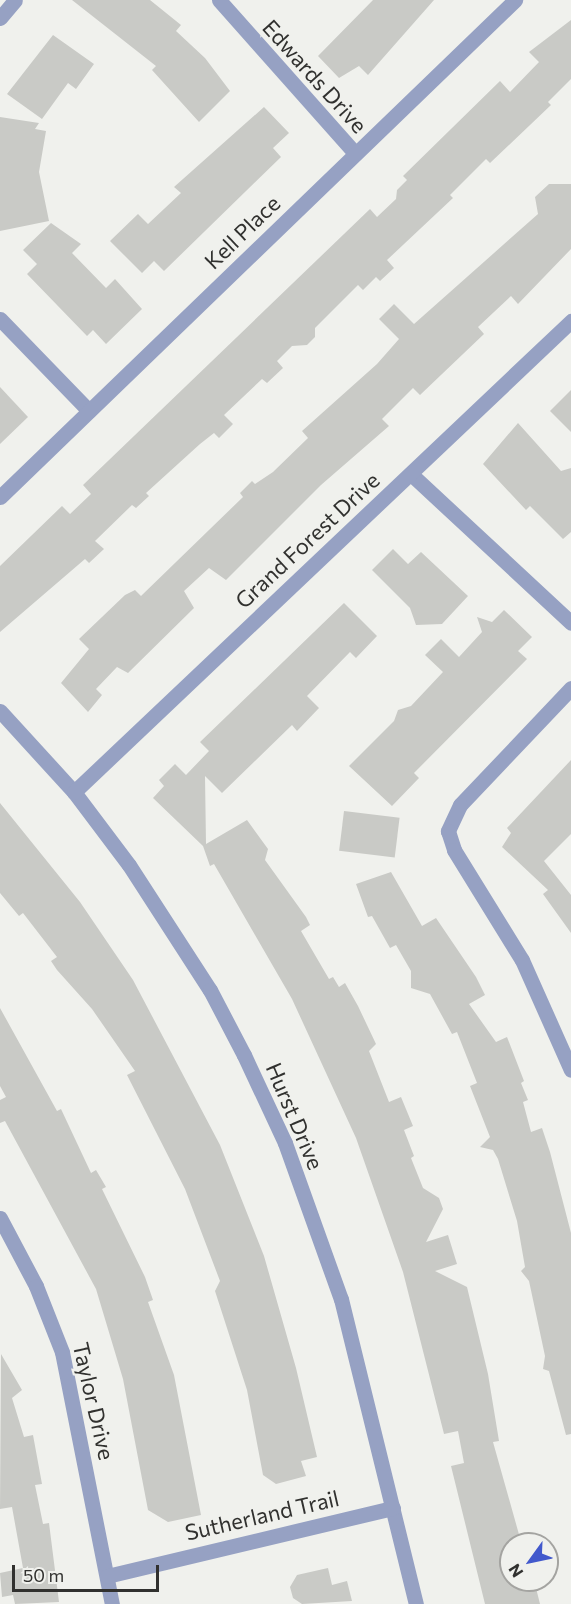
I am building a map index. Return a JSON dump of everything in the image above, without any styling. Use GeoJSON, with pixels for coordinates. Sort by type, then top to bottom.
{"type":"FeatureCollection","features":[{"type":"Feature","properties":{"kind":"street"},"geometry":{"type":"LineString","coordinates":[[0,18],[15,0]]}},
{"type":"Feature","properties":{"kind":"street","name":"Edwards Drive"},"geometry":{"type":"LineString","coordinates":[[219,0],[355,153]]}},
{"type":"Feature","properties":{"kind":"street","name":"Kell Place"},"geometry":{"type":"LineString","coordinates":[[0,497],[515,0]]}},
{"type":"Feature","properties":{"kind":"street"},"geometry":{"type":"LineString","coordinates":[[0,320],[89,411]]}},
{"type":"Feature","properties":{"kind":"street","name":"Grand Forest Drive"},"geometry":{"type":"LineString","coordinates":[[74,792],[350,527],[412,475],[571,321]]}},
{"type":"Feature","properties":{"kind":"street"},"geometry":{"type":"LineString","coordinates":[[412,475],[571,624]]}},
{"type":"Feature","properties":{"kind":"street"},"geometry":{"type":"LineString","coordinates":[[571,688],[460,805],[448,831],[454,850],[522,960],[571,1070]]}},
{"type":"Feature","properties":{"kind":"street","name":"Hurst Drive"},"geometry":{"type":"LineString","coordinates":[[0,711],[74,792],[135,874],[210,990],[285,1143],[341,1299],[416,1604]]}},
{"type":"Feature","properties":{"kind":"street","name":"Taylor Drive"},"geometry":{"type":"LineString","coordinates":[[0,1218],[36,1286],[62,1352],[112,1604]]}},
{"type":"Feature","properties":{"kind":"street","name":"Sutherland Trail"},"geometry":{"type":"LineString","coordinates":[[108,1576],[393,1508]]}},
{"type":"Feature","properties":{"kind":"building"},"geometry":{"type":"Polygon","coordinates":[[[72,0],[150,0],[181,25],[176,31],[205,58],[230,91],[199,122],[152,70],[156,66],[72,0]]]}},
{"type":"Feature","properties":{"kind":"building"},"geometry":{"type":"Polygon","coordinates":[[[373,0],[434,0],[368,75],[359,66],[339,78],[318,56],[373,0]]]}},
{"type":"Feature","properties":{"kind":"building"},"geometry":{"type":"Polygon","coordinates":[[[571,20],[571,79],[548,102],[551,105],[490,163],[486,159],[450,195],[453,198],[387,260],[394,268],[380,281],[376,277],[363,290],[358,285],[315,328],[315,337],[307,345],[292,346],[277,361],[283,368],[267,383],[262,379],[224,415],[233,424],[219,438],[214,433],[200,444],[146,493],[149,496],[136,508],[132,505],[95,541],[104,549],[89,563],[85,559],[0,632],[0,566],[62,506],[70,514],[91,494],[83,485],[370,209],[377,217],[396,199],[397,190],[407,180],[403,176],[500,81],[510,92],[539,62],[529,52],[571,20]]]}},
{"type":"Feature","properties":{"kind":"building"},"geometry":{"type":"Polygon","coordinates":[[[53,35],[94,64],[76,89],[68,83],[42,119],[7,94],[53,35]]]}},
{"type":"Feature","properties":{"kind":"building"},"geometry":{"type":"Polygon","coordinates":[[[264,107],[289,133],[273,148],[281,157],[164,271],[154,261],[142,273],[110,241],[138,214],[148,224],[181,193],[174,187],[264,107]]]}},
{"type":"Feature","properties":{"kind":"building"},"geometry":{"type":"Polygon","coordinates":[[[0,117],[39,123],[35,129],[46,131],[39,172],[49,221],[0,231],[0,117]]]}},
{"type":"Feature","properties":{"kind":"building"},"geometry":{"type":"Polygon","coordinates":[[[549,184],[571,184],[571,249],[518,304],[511,296],[478,327],[484,334],[420,395],[413,388],[382,419],[389,426],[321,485],[226,580],[209,568],[184,591],[194,608],[128,673],[117,667],[96,689],[102,695],[88,712],[61,683],[89,649],[79,639],[125,595],[135,590],[141,596],[243,497],[240,493],[252,481],[255,484],[273,472],[308,438],[302,431],[377,364],[399,339],[379,319],[394,304],[414,324],[538,214],[535,197],[549,184]]]}},
{"type":"Feature","properties":{"kind":"building"},"geometry":{"type":"Polygon","coordinates":[[[51,223],[81,244],[72,253],[106,288],[115,279],[142,309],[106,344],[93,330],[87,336],[27,274],[37,264],[23,250],[51,223]]]}},
{"type":"Feature","properties":{"kind":"building"},"geometry":{"type":"Polygon","coordinates":[[[0,387],[28,417],[0,444],[0,387]]]}},
{"type":"Feature","properties":{"kind":"building"},"geometry":{"type":"Polygon","coordinates":[[[571,390],[571,432],[550,411],[571,390]]]}},
{"type":"Feature","properties":{"kind":"building"},"geometry":{"type":"Polygon","coordinates":[[[518,423],[561,471],[571,468],[571,532],[563,539],[530,506],[526,510],[483,464],[518,423]]]}},
{"type":"Feature","properties":{"kind":"building"},"geometry":{"type":"Polygon","coordinates":[[[393,549],[408,564],[421,552],[468,596],[442,624],[416,625],[410,608],[372,570],[393,549]]]}},
{"type":"Feature","properties":{"kind":"building"},"geometry":{"type":"Polygon","coordinates":[[[344,603],[377,636],[356,658],[350,652],[307,696],[319,708],[297,731],[292,725],[222,793],[205,776],[206,844],[247,820],[268,849],[265,860],[306,917],[310,925],[301,931],[329,979],[333,977],[339,987],[345,983],[358,1006],[376,1044],[369,1051],[389,1102],[401,1097],[413,1126],[404,1130],[414,1156],[411,1158],[423,1188],[439,1198],[443,1209],[426,1242],[448,1235],[457,1264],[435,1271],[467,1287],[488,1374],[499,1441],[493,1442],[518,1532],[499,1532],[499,1592],[537,1592],[540,1604],[485,1604],[451,1466],[464,1463],[458,1431],[444,1434],[403,1272],[356,1138],[292,999],[214,864],[210,866],[203,846],[153,798],[164,786],[159,780],[175,764],[186,775],[209,751],[200,742],[344,603]]]}},
{"type":"Feature","properties":{"kind":"building"},"geometry":{"type":"Polygon","coordinates":[[[504,610],[532,637],[518,651],[527,659],[414,773],[419,778],[392,806],[349,766],[394,721],[398,710],[411,706],[443,672],[425,655],[441,639],[459,657],[482,632],[477,617],[492,622],[504,610]]]}},
{"type":"Feature","properties":{"kind":"building"},"geometry":{"type":"Polygon","coordinates":[[[571,760],[571,834],[544,861],[571,895],[571,933],[543,894],[548,890],[502,847],[511,833],[507,828],[571,760]]]}},
{"type":"Feature","properties":{"kind":"building"},"geometry":{"type":"Polygon","coordinates":[[[0,803],[80,902],[133,980],[220,1145],[264,1256],[296,1368],[317,1457],[301,1461],[306,1476],[276,1484],[263,1475],[247,1390],[215,1291],[220,1281],[185,1189],[127,1075],[135,1071],[92,1009],[57,970],[51,961],[57,957],[23,913],[19,916],[0,893],[0,803]]]}},
{"type":"Feature","properties":{"kind":"building"},"geometry":{"type":"Polygon","coordinates":[[[344,811],[400,818],[395,858],[339,851],[344,811]]]}},
{"type":"Feature","properties":{"kind":"building"},"geometry":{"type":"Polygon","coordinates":[[[391,872],[422,926],[436,918],[476,977],[485,995],[469,1004],[496,1042],[507,1037],[524,1081],[521,1083],[528,1100],[523,1102],[531,1132],[542,1128],[550,1152],[571,1233],[571,1434],[566,1435],[549,1371],[543,1369],[545,1356],[529,1281],[521,1271],[525,1267],[517,1221],[498,1159],[493,1150],[480,1147],[490,1137],[470,1086],[477,1083],[457,1032],[452,1034],[430,994],[411,988],[411,971],[396,945],[390,948],[372,916],[368,917],[356,884],[391,872]]]}},
{"type":"Feature","properties":{"kind":"building"},"geometry":{"type":"Polygon","coordinates":[[[0,1008],[57,1111],[61,1109],[91,1173],[96,1170],[106,1187],[102,1189],[145,1277],[153,1300],[148,1302],[174,1375],[201,1515],[168,1522],[148,1510],[123,1379],[96,1289],[5,1121],[0,1123],[0,1100],[6,1097],[0,1086],[0,1008]]]}},
{"type":"Feature","properties":{"kind":"building"},"geometry":{"type":"Polygon","coordinates":[[[1,1354],[22,1390],[12,1398],[24,1437],[33,1435],[42,1484],[35,1485],[43,1524],[49,1523],[59,1602],[15,1604],[13,1595],[2,1597],[0,1573],[23,1568],[12,1507],[0,1509],[1,1354]]]}},
{"type":"Feature","properties":{"kind":"building"},"geometry":{"type":"Polygon","coordinates":[[[328,1568],[332,1585],[347,1581],[352,1601],[302,1604],[293,1598],[290,1587],[297,1575],[328,1568]]]}}]}
